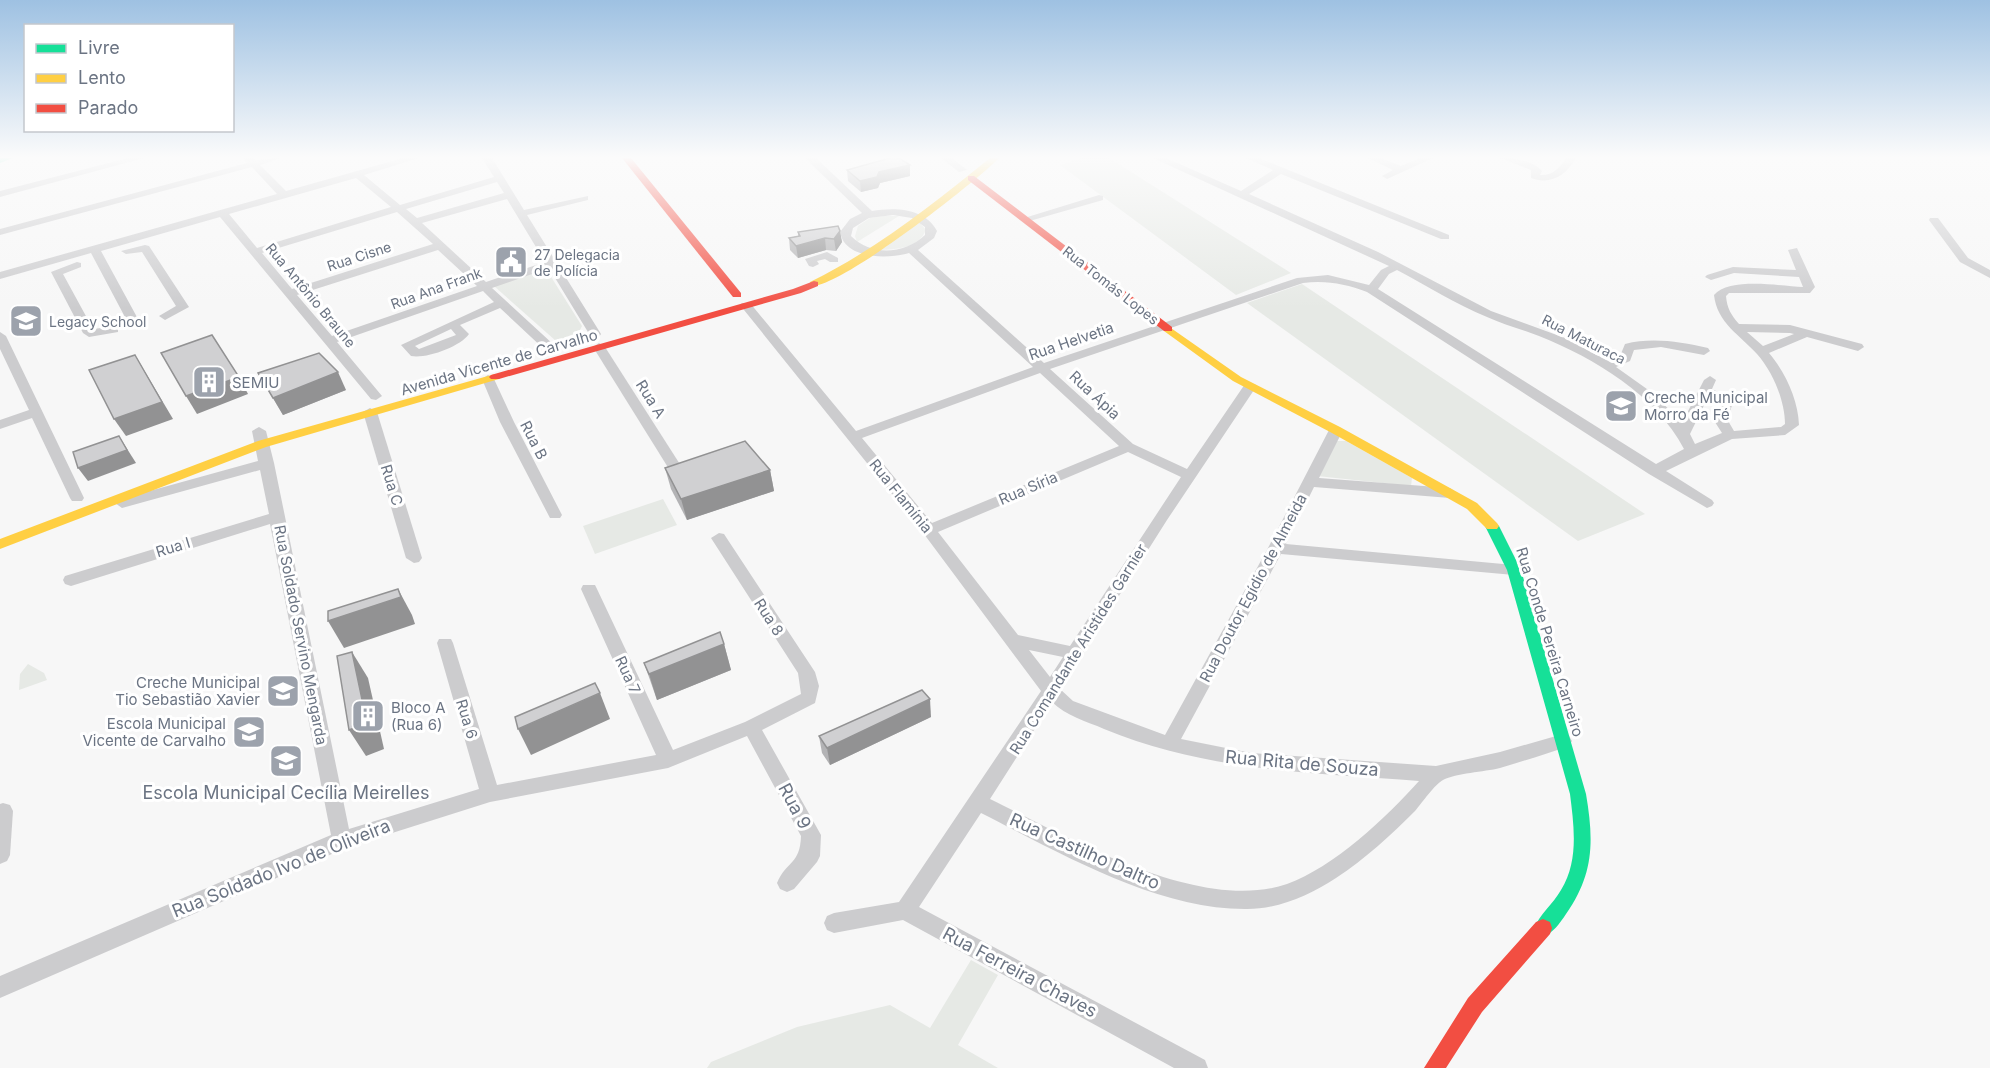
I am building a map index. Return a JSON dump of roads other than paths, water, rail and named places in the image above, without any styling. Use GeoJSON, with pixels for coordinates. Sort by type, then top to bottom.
{"type":"FeatureCollection","features":[{"type":"Feature","properties":{"kind":"main road","name":"Rua Flamínia"},"geometry":{"type":"LineString","coordinates":[[667,208],[742,300]]}},
{"type":"Feature","properties":{"kind":"main road","name":"Avenida Vicente de Carvalho"},"geometry":{"type":"LineString","coordinates":[[742,300],[834,260],[912,208]]}},
{"type":"Feature","properties":{"kind":"main road","name":"Avenida Vicente de Carvalho"},"geometry":{"type":"LineString","coordinates":[[409,387],[550,348],[597,341],[742,300],[810,285],[873,252],[930,208]]}},
{"type":"Feature","properties":{"kind":"main road","name":"Rua Tomás Lopes"},"geometry":{"type":"LineString","coordinates":[[1011,208],[1165,326]]}},
{"type":"Feature","properties":{"kind":"main road","name":"Rua Conde Pereira Carneiro"},"geometry":{"type":"LineString","coordinates":[[1165,326],[1201,355],[1250,387],[1336,430],[1472,506],[1494,529],[1514,570],[1563,741],[1583,826],[1583,853],[1578,880],[1565,902],[1479,999],[1450,1037],[1434,1068]]}},
{"type":"Feature","properties":{"kind":"main road","name":"Avenida Vicente de Carvalho"},"geometry":{"type":"LineString","coordinates":[[232,440],[261,437],[370,412],[488,378],[567,360],[597,341]]}},
{"type":"Feature","properties":{"kind":"main road","name":"Avenida Vicente de Carvalho"},"geometry":{"type":"LineString","coordinates":[[0,544],[95,508],[261,437],[381,394]]}},
{"type":"Feature","properties":{"kind":"street"},"geometry":{"type":"LineString","coordinates":[[0,232],[85,208]]}},
{"type":"Feature","properties":{"kind":"street"},"geometry":{"type":"LineString","coordinates":[[0,276],[97,254],[243,208]]}},
{"type":"Feature","properties":{"kind":"street"},"geometry":{"type":"LineString","coordinates":[[254,252],[404,208]]}},
{"type":"Feature","properties":{"kind":"street"},"geometry":{"type":"LineString","coordinates":[[415,222],[464,208]]}},
{"type":"Feature","properties":{"kind":"street","name":"Rua A"},"geometry":{"type":"LineString","coordinates":[[517,208],[553,263],[597,341],[676,469]]}},
{"type":"Feature","properties":{"kind":"street"},"geometry":{"type":"LineString","coordinates":[[521,214],[545,208]]}},
{"type":"Feature","properties":{"kind":"street"},"geometry":{"type":"LineString","coordinates":[[863,208],[870,214]]}},
{"type":"Feature","properties":{"kind":"street"},"geometry":{"type":"LineString","coordinates":[[1026,219],[1065,208]]}},
{"type":"Feature","properties":{"kind":"street","name":"Rua Maturaca"},"geometry":{"type":"LineString","coordinates":[[1269,208],[1397,266],[1488,314],[1544,333],[1607,366],[1642,391],[1683,434],[1692,451]]}},
{"type":"Feature","properties":{"kind":"street"},"geometry":{"type":"LineString","coordinates":[[1373,208],[1445,237]]}},
{"type":"Feature","properties":{"kind":"street"},"geometry":{"type":"LineString","coordinates":[[400,209],[550,348]]}},
{"type":"Feature","properties":{"kind":"street"},"geometry":{"type":"LineString","coordinates":[[904,213],[919,218],[930,226],[930,236],[911,249],[873,252],[850,242],[845,232],[853,222],[870,214],[904,213]]}},
{"type":"Feature","properties":{"kind":"street","name":"Rua Antônio Braune"},"geometry":{"type":"LineString","coordinates":[[223,214],[329,341],[381,394]]}},
{"type":"Feature","properties":{"kind":"street"},"geometry":{"type":"LineString","coordinates":[[1934,220],[1964,260],[1990,274]]}},
{"type":"Feature","properties":{"kind":"street","name":"Rua Cisne"},"geometry":{"type":"LineString","coordinates":[[288,294],[439,246]]}},
{"type":"Feature","properties":{"kind":"street"},"geometry":{"type":"LineString","coordinates":[[114,329],[89,333],[57,272],[97,254],[145,248],[183,307],[165,316]]}},
{"type":"Feature","properties":{"kind":"street","name":"Rua Ápia"},"geometry":{"type":"LineString","coordinates":[[911,249],[1128,447],[1188,476]]}},
{"type":"Feature","properties":{"kind":"street"},"geometry":{"type":"LineString","coordinates":[[1654,471],[1692,451],[1730,435],[1785,431],[1792,425],[1791,410],[1772,367],[1762,351],[1736,328],[1720,305],[1720,295],[1725,290],[1751,287],[1806,291],[1809,287],[1805,274],[1793,250]]}},
{"type":"Feature","properties":{"kind":"street"},"geometry":{"type":"LineString","coordinates":[[97,254],[132,319]]}},
{"type":"Feature","properties":{"kind":"street"},"geometry":{"type":"LineString","coordinates":[[813,264],[810,259],[827,255],[834,260]]}},
{"type":"Feature","properties":{"kind":"street","name":"Rua Ana Frank"},"geometry":{"type":"LineString","coordinates":[[329,341],[553,263]]}},
{"type":"Feature","properties":{"kind":"street"},"geometry":{"type":"LineString","coordinates":[[1397,266],[1385,272],[1371,290],[1707,503]]}},
{"type":"Feature","properties":{"kind":"street"},"geometry":{"type":"LineString","coordinates":[[1711,277],[1733,270],[1805,274]]}},
{"type":"Feature","properties":{"kind":"street","name":"Rua Helvetia"},"geometry":{"type":"LineString","coordinates":[[852,437],[1042,368],[1301,280],[1342,280],[1371,290]]}},
{"type":"Feature","properties":{"kind":"street","name":"Rua Flamínia"},"geometry":{"type":"LineString","coordinates":[[742,300],[929,530],[1050,691]]}},
{"type":"Feature","properties":{"kind":"street"},"geometry":{"type":"LineString","coordinates":[[452,324],[502,303]]}},
{"type":"Feature","properties":{"kind":"street"},"geometry":{"type":"LineString","coordinates":[[1736,328],[1774,327],[1858,347]]}},
{"type":"Feature","properties":{"kind":"street"},"geometry":{"type":"LineString","coordinates":[[1762,351],[1806,333]]}},
{"type":"Feature","properties":{"kind":"street"},"geometry":{"type":"LineString","coordinates":[[0,336],[6,366],[35,412],[76,498]]}},
{"type":"Feature","properties":{"kind":"street"},"geometry":{"type":"LineString","coordinates":[[1607,366],[1626,358],[1629,347],[1633,346],[1660,343],[1704,351]]}},
{"type":"Feature","properties":{"kind":"street","name":"Rua B"},"geometry":{"type":"LineString","coordinates":[[488,378],[507,422],[555,515]]}},
{"type":"Feature","properties":{"kind":"street"},"geometry":{"type":"LineString","coordinates":[[1683,434],[1708,385],[1727,400],[1720,419],[1730,435]]}},
{"type":"Feature","properties":{"kind":"street","name":"Rua Comandante Aristides Garnier"},"geometry":{"type":"LineString","coordinates":[[905,910],[980,803],[1188,476],[1250,387]]}},
{"type":"Feature","properties":{"kind":"street"},"geometry":{"type":"LineString","coordinates":[[0,425],[35,412]]}},
{"type":"Feature","properties":{"kind":"street","name":"Rua C"},"geometry":{"type":"LineString","coordinates":[[370,412],[414,558]]}},
{"type":"Feature","properties":{"kind":"street","name":"Rua Doutor Egídio de Almeida"},"geometry":{"type":"LineString","coordinates":[[1169,744],[1276,548],[1336,430]]}},
{"type":"Feature","properties":{"kind":"street","name":"Rua Soldado Servino Mengarda"},"geometry":{"type":"LineString","coordinates":[[261,437],[342,840]]}},
{"type":"Feature","properties":{"kind":"street","name":"Rua Síria"},"geometry":{"type":"LineString","coordinates":[[929,530],[1128,447]]}},
{"type":"Feature","properties":{"kind":"street","name":"Avenida Vicente de Carvalho"},"geometry":{"type":"LineString","coordinates":[[95,508],[133,500],[267,463]]}},
{"type":"Feature","properties":{"kind":"street"},"geometry":{"type":"LineString","coordinates":[[1309,482],[1452,493]]}},
{"type":"Feature","properties":{"kind":"street","name":"Rua I"},"geometry":{"type":"LineString","coordinates":[[71,580],[276,517]]}},
{"type":"Feature","properties":{"kind":"street","name":"Rua 8"},"geometry":{"type":"LineString","coordinates":[[719,538],[806,672],[809,698]]}},
{"type":"Feature","properties":{"kind":"street"},"geometry":{"type":"LineString","coordinates":[[1276,548],[1514,570]]}},
{"type":"Feature","properties":{"kind":"street","name":"Rua 7"},"geometry":{"type":"LineString","coordinates":[[589,589],[668,760]]}},
{"type":"Feature","properties":{"kind":"street"},"geometry":{"type":"LineString","coordinates":[[1012,640],[1075,653]]}},
{"type":"Feature","properties":{"kind":"street","name":"Rua 6"},"geometry":{"type":"LineString","coordinates":[[445,644],[490,794]]}},
{"type":"Feature","properties":{"kind":"street","name":"Rua Rita de Souza"},"geometry":{"type":"LineString","coordinates":[[1050,691],[1067,706],[1090,717],[1169,744],[1251,761],[1436,774],[1500,760],[1563,741]]}},
{"type":"Feature","properties":{"kind":"street","name":"Rua Soldado Ivo de Oliveira"},"geometry":{"type":"LineString","coordinates":[[0,987],[342,840],[490,794],[668,760],[751,727],[809,698]]}},
{"type":"Feature","properties":{"kind":"street","name":"Rua 9"},"geometry":{"type":"LineString","coordinates":[[751,727],[811,835],[810,856],[787,883]]}},
{"type":"Feature","properties":{"kind":"street","name":"Rua Castilho Daltro"},"geometry":{"type":"LineString","coordinates":[[980,803],[1119,868],[1166,887],[1216,898],[1253,898],[1282,895],[1312,882],[1342,864],[1403,813],[1436,774]]}},
{"type":"Feature","properties":{"kind":"street"},"geometry":{"type":"LineString","coordinates":[[0,855],[3,811]]}},
{"type":"Feature","properties":{"kind":"street"},"geometry":{"type":"LineString","coordinates":[[834,923],[905,910]]}},
{"type":"Feature","properties":{"kind":"street","name":"Rua Ferreira Chaves"},"geometry":{"type":"LineString","coordinates":[[905,910],[1197,1068]]}},
{"type":"Feature","properties":{"kind":"place","name":"27 Delegacia de Polícia"},"geometry":{"type":"Point","coordinates":[511,262]}},
{"type":"Feature","properties":{"kind":"place","name":"Legacy School"},"geometry":{"type":"Point","coordinates":[26,321]}},
{"type":"Feature","properties":{"kind":"place","name":"SEMIU"},"geometry":{"type":"Point","coordinates":[209,382]}},
{"type":"Feature","properties":{"kind":"place","name":"Creche Municipal Morro da Fé"},"geometry":{"type":"Point","coordinates":[1621,406]}},
{"type":"Feature","properties":{"kind":"place","name":"Creche Municipal Tio Sebastião Xavier"},"geometry":{"type":"Point","coordinates":[283,691]}},
{"type":"Feature","properties":{"kind":"place","name":"Bloco A (Rua 6)"},"geometry":{"type":"Point","coordinates":[368,716]}},
{"type":"Feature","properties":{"kind":"place","name":"Escola Municipal Vicente de Carvalho"},"geometry":{"type":"Point","coordinates":[249,732]}},
{"type":"Feature","properties":{"kind":"place","name":"Escola Municipal Cecília Meirelles"},"geometry":{"type":"Point","coordinates":[286,761]}}]}
